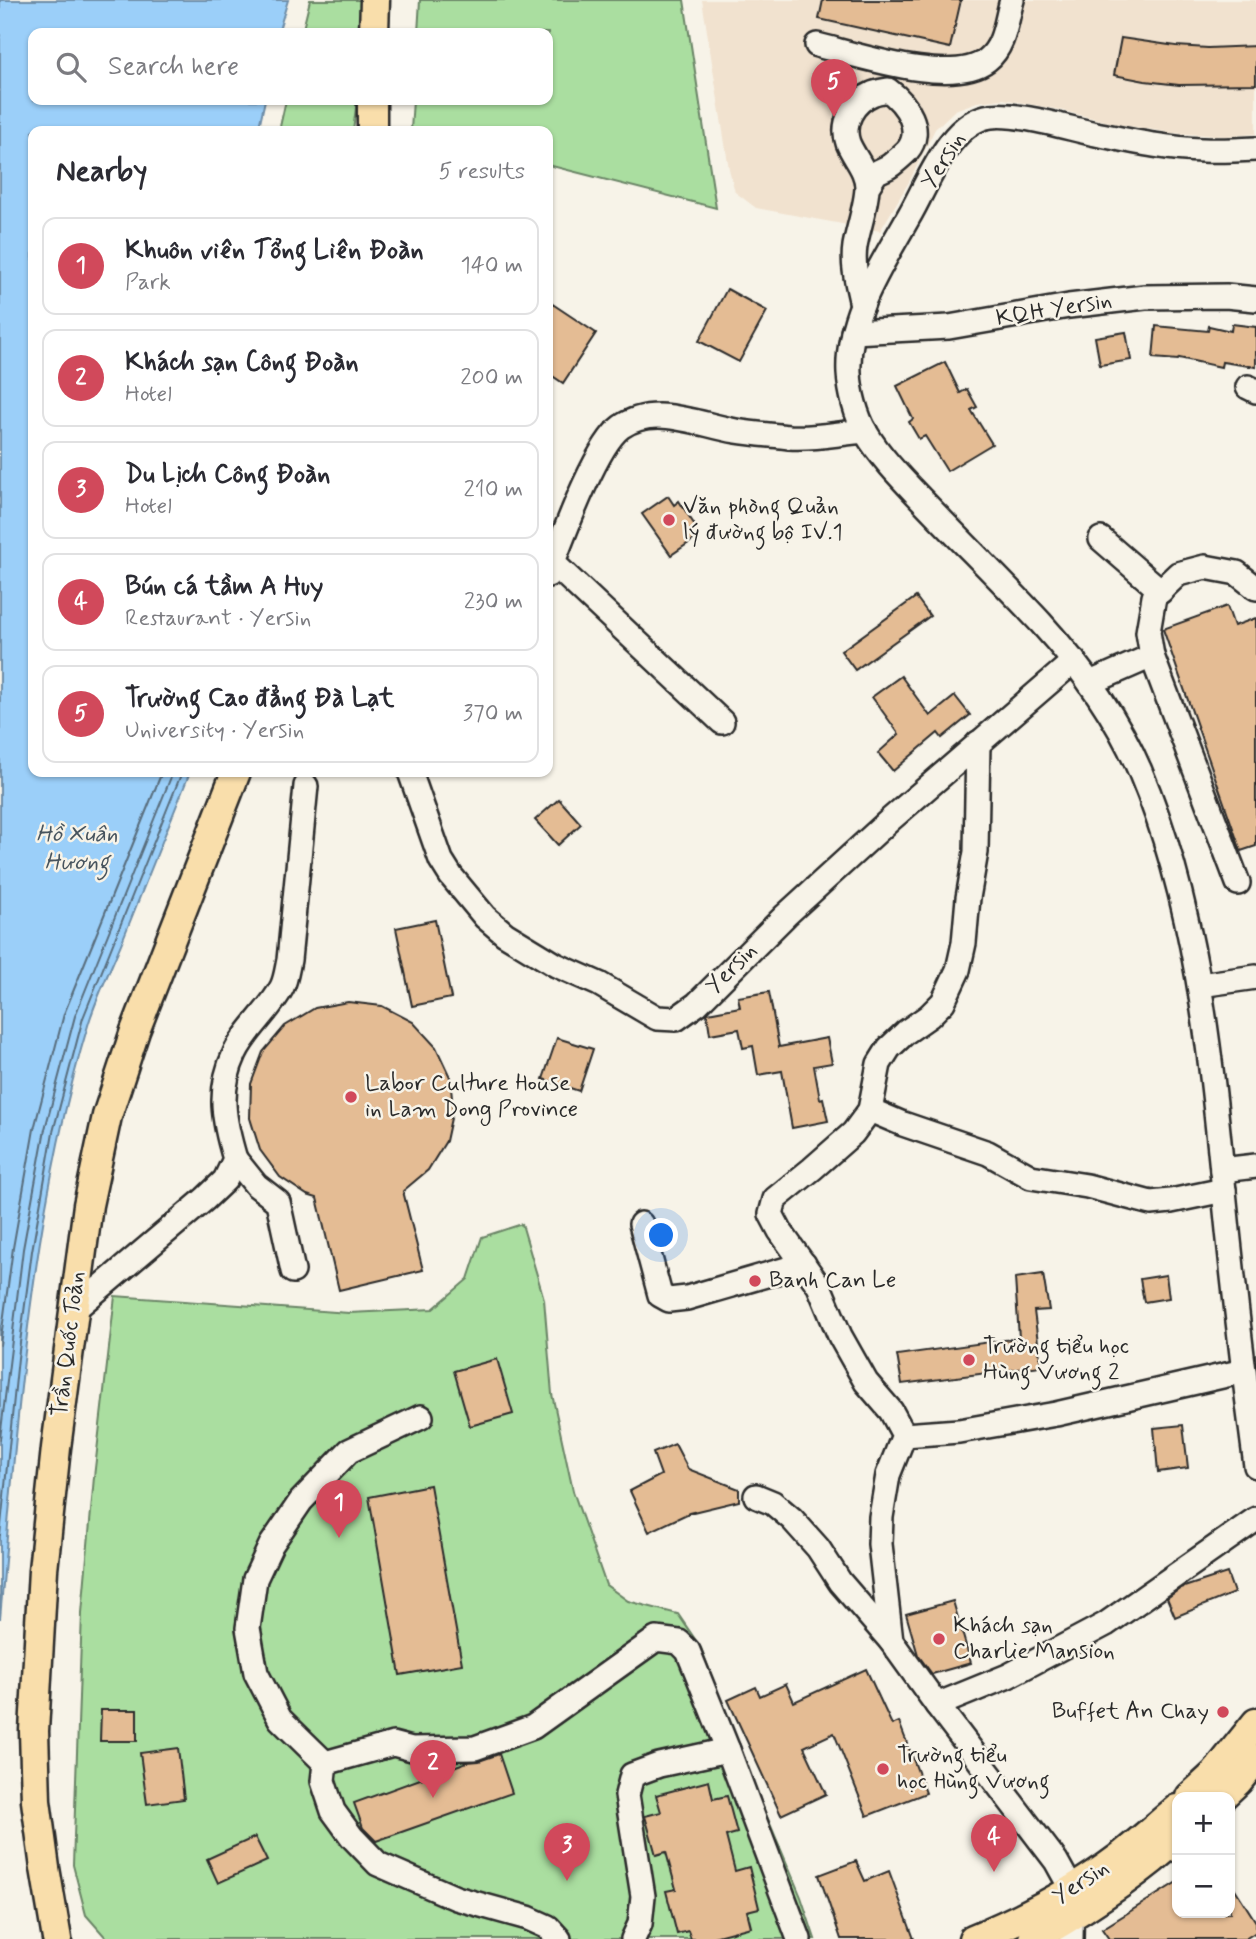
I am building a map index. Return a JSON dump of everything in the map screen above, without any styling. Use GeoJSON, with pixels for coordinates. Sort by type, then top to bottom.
{"type":"FeatureCollection","features":[{"type":"Feature","properties":{"kind":"main road"},"geometry":{"type":"LineString","coordinates":[[374,28],[375,0]]}},
{"type":"Feature","properties":{"kind":"main road"},"geometry":{"type":"LineString","coordinates":[[372,105],[372,126]]}},
{"type":"Feature","properties":{"kind":"main road","name":"Trần Quốc Toản"},"geometry":{"type":"LineString","coordinates":[[57,1939],[37,1801],[34,1731],[43,1570],[55,1448],[88,1205],[107,1116],[135,1031],[234,777]]}},
{"type":"Feature","properties":{"kind":"main road"},"geometry":{"type":"LineString","coordinates":[[1196,1792],[1215,1774],[1256,1723]]}},
{"type":"Feature","properties":{"kind":"main road"},"geometry":{"type":"LineString","coordinates":[[1226,1792],[1256,1759]]}},
{"type":"Feature","properties":{"kind":"main road","name":"Yersin"},"geometry":{"type":"LineString","coordinates":[[1071,1915],[1118,1858],[1172,1813]]}},
{"type":"Feature","properties":{"kind":"main road","name":"Yersin"},"geometry":{"type":"LineString","coordinates":[[1033,1939],[1161,1853],[1172,1843]]}},
{"type":"Feature","properties":{"kind":"main road","name":"Yersin"},"geometry":{"type":"LineString","coordinates":[[973,1939],[1044,1907],[1071,1915]]}},
{"type":"Feature","properties":{"kind":"street"},"geometry":{"type":"LineString","coordinates":[[817,45],[893,64],[952,71],[969,69],[988,59],[1001,44],[1012,0]]}},
{"type":"Feature","properties":{"kind":"street"},"geometry":{"type":"LineString","coordinates":[[888,90],[893,64]]}},
{"type":"Feature","properties":{"kind":"street"},"geometry":{"type":"LineString","coordinates":[[867,187],[862,166],[847,139],[846,123],[854,107],[872,94],[888,90]]}},
{"type":"Feature","properties":{"kind":"street"},"geometry":{"type":"LineString","coordinates":[[862,305],[855,268],[855,248],[867,187],[877,172],[889,167],[910,148],[913,134],[914,123],[906,108],[888,90]]}},
{"type":"Feature","properties":{"kind":"street","name":"Yersin"},"geometry":{"type":"LineString","coordinates":[[1256,149],[1203,150],[1144,144],[1013,117],[990,116],[974,121],[959,132],[943,154],[862,305],[853,332],[849,372],[854,402],[864,431],[894,469],[1041,622],[1074,661],[1121,731],[1144,781],[1172,862],[1200,985],[1256,1466]]}},
{"type":"Feature","properties":{"kind":"street","name":"KQH Yersin"},"geometry":{"type":"LineString","coordinates":[[853,332],[949,327],[1069,306],[1145,297],[1226,296],[1256,299]]}},
{"type":"Feature","properties":{"kind":"street"},"geometry":{"type":"LineString","coordinates":[[553,562],[578,500],[610,438],[621,427],[635,420],[659,416],[687,419],[735,431],[793,437],[864,431]]}},
{"type":"Feature","properties":{"kind":"street"},"geometry":{"type":"LineString","coordinates":[[1101,539],[1161,591]]}},
{"type":"Feature","properties":{"kind":"street"},"geometry":{"type":"LineString","coordinates":[[1238,883],[1152,656],[1148,632],[1154,597],[1178,574],[1205,568],[1237,573],[1256,588]]}},
{"type":"Feature","properties":{"kind":"street"},"geometry":{"type":"LineString","coordinates":[[553,572],[722,722]]}},
{"type":"Feature","properties":{"kind":"street"},"geometry":{"type":"LineString","coordinates":[[1090,683],[1152,656]]}},
{"type":"Feature","properties":{"kind":"street","name":"Yersin"},"geometry":{"type":"LineString","coordinates":[[412,777],[441,860],[485,917],[505,934],[556,965],[599,984],[657,1018],[676,1019],[697,1004],[786,915],[891,819],[1074,661]]}},
{"type":"Feature","properties":{"kind":"street"},"geometry":{"type":"LineString","coordinates":[[904,1435],[891,1411],[866,1382],[840,1336],[819,1286],[771,1214],[775,1199],[853,1133],[870,1110],[879,1064],[889,1048],[943,1002],[958,970],[976,852],[978,743]]}},
{"type":"Feature","properties":{"kind":"street"},"geometry":{"type":"LineString","coordinates":[[293,1271],[278,1202],[256,1185],[235,1159],[223,1105],[226,1079],[235,1052],[283,985],[289,960],[306,786]]}},
{"type":"Feature","properties":{"kind":"street"},"geometry":{"type":"LineString","coordinates":[[1200,985],[1256,977]]}},
{"type":"Feature","properties":{"kind":"street"},"geometry":{"type":"LineString","coordinates":[[870,1110],[988,1153],[1031,1177],[1087,1186],[1151,1203],[1171,1202],[1256,1166]]}},
{"type":"Feature","properties":{"kind":"street"},"geometry":{"type":"LineString","coordinates":[[75,1309],[205,1199],[225,1180],[235,1159]]}},
{"type":"Feature","properties":{"kind":"street"},"geometry":{"type":"LineString","coordinates":[[641,1224],[660,1296],[669,1300],[804,1264]]}},
{"type":"Feature","properties":{"kind":"street"},"geometry":{"type":"LineString","coordinates":[[904,1435],[959,1431],[1056,1414],[1244,1371]]}},
{"type":"Feature","properties":{"kind":"street"},"geometry":{"type":"LineString","coordinates":[[325,1763],[280,1719],[256,1673],[248,1628],[255,1579],[271,1545],[301,1501],[349,1451],[421,1417]]}},
{"type":"Feature","properties":{"kind":"street"},"geometry":{"type":"LineString","coordinates":[[891,1642],[880,1544],[881,1517],[888,1475],[904,1435]]}},
{"type":"Feature","properties":{"kind":"street"},"geometry":{"type":"LineString","coordinates":[[756,1496],[774,1503],[818,1548],[840,1582],[891,1642],[1056,1861],[1071,1915]]}},
{"type":"Feature","properties":{"kind":"street"},"geometry":{"type":"LineString","coordinates":[[937,1705],[1008,1676],[1106,1624],[1256,1519]]}},
{"type":"Feature","properties":{"kind":"street"},"geometry":{"type":"LineString","coordinates":[[325,1763],[393,1744],[412,1749],[475,1748],[533,1727],[656,1639],[679,1642],[688,1651],[799,1939]]}},
{"type":"Feature","properties":{"kind":"street"},"geometry":{"type":"LineString","coordinates":[[633,1939],[640,1924],[643,1896],[627,1795],[632,1775],[659,1765],[728,1750]]}},
{"type":"Feature","properties":{"kind":"street"},"geometry":{"type":"LineString","coordinates":[[325,1763],[323,1781],[333,1811],[352,1837],[378,1864],[456,1898],[548,1927],[559,1939]]}},
{"type":"Feature","properties":{"kind":"shaded area"},"geometry":{"type":"Polygon","coordinates":[[[702,0],[1256,0],[1256,134],[1225,136],[1172,133],[1003,99],[977,102],[955,110],[935,129],[909,182],[880,231],[756,208],[735,192],[729,169],[702,0]]]}},
{"type":"Feature","properties":{"kind":"green space"},"geometry":{"type":"Polygon","coordinates":[[[310,0],[367,0],[364,28],[303,28],[310,0]]]}},
{"type":"Feature","properties":{"kind":"green space"},"geometry":{"type":"Polygon","coordinates":[[[420,0],[684,0],[716,208],[553,166],[553,126],[411,126],[413,105],[553,105],[553,28],[418,28],[420,0]]]}},
{"type":"Feature","properties":{"kind":"green space"},"geometry":{"type":"Polygon","coordinates":[[[285,105],[356,105],[354,126],[280,126],[285,105]]]}},
{"type":"Feature","properties":{"kind":"green space"},"geometry":{"type":"Polygon","coordinates":[[[522,1224],[544,1299],[552,1394],[573,1491],[606,1585],[628,1601],[678,1614],[701,1648],[749,1774],[801,1897],[815,1939],[107,1939],[86,1915],[73,1865],[82,1613],[94,1477],[115,1296],[349,1313],[433,1309],[468,1279],[482,1237],[522,1224]]]}},
{"type":"Feature","properties":{"kind":"water","name":"Hồ Xuân Hương"},"geometry":{"type":"Polygon","coordinates":[[[0,0],[288,0],[280,28],[28,28],[28,105],[264,105],[259,126],[28,126],[28,777],[188,777],[89,1022],[69,1094],[53,1168],[29,1318],[0,1619],[0,0]]]}},
{"type":"Feature","properties":{"kind":"building"},"geometry":{"type":"Polygon","coordinates":[[[823,0],[961,0],[950,48],[819,19],[823,0]]]}},
{"type":"Feature","properties":{"kind":"building"},"geometry":{"type":"Polygon","coordinates":[[[1121,38],[1208,48],[1256,46],[1256,84],[1179,85],[1114,75],[1121,38]]]}},
{"type":"Feature","properties":{"kind":"building"},"geometry":{"type":"Polygon","coordinates":[[[727,289],[767,311],[739,362],[699,341],[727,289]]]}},
{"type":"Feature","properties":{"kind":"building"},"geometry":{"type":"Polygon","coordinates":[[[553,304],[596,333],[563,383],[553,376],[553,304]]]}},
{"type":"Feature","properties":{"kind":"building"},"geometry":{"type":"Polygon","coordinates":[[[1232,324],[1256,327],[1256,367],[1222,362],[1221,367],[1179,358],[1153,358],[1156,326],[1208,331],[1209,326],[1231,331],[1232,324]]]}},
{"type":"Feature","properties":{"kind":"building"},"geometry":{"type":"Polygon","coordinates":[[[1126,332],[1131,360],[1100,365],[1095,337],[1126,332]]]}},
{"type":"Feature","properties":{"kind":"building"},"geometry":{"type":"Polygon","coordinates":[[[945,362],[960,393],[967,389],[977,407],[971,410],[992,444],[947,471],[925,436],[919,439],[909,422],[913,419],[897,386],[945,362]]]}},
{"type":"Feature","properties":{"kind":"building","name":"Văn phòng Quản lý đường bộ IV.1"},"geometry":{"type":"Polygon","coordinates":[[[668,496],[674,505],[679,501],[696,527],[691,531],[696,538],[671,555],[642,514],[668,496]]]}},
{"type":"Feature","properties":{"kind":"building"},"geometry":{"type":"Polygon","coordinates":[[[916,597],[930,616],[855,670],[841,651],[916,597]]]}},
{"type":"Feature","properties":{"kind":"building"},"geometry":{"type":"Polygon","coordinates":[[[1227,606],[1234,626],[1256,618],[1256,846],[1241,851],[1163,629],[1227,606]]]}},
{"type":"Feature","properties":{"kind":"building"},"geometry":{"type":"Polygon","coordinates":[[[901,676],[930,716],[955,696],[970,715],[942,738],[938,733],[893,771],[878,753],[899,734],[872,697],[901,676]]]}},
{"type":"Feature","properties":{"kind":"building"},"geometry":{"type":"Polygon","coordinates":[[[559,799],[581,824],[558,845],[535,820],[559,799]]]}},
{"type":"Feature","properties":{"kind":"building"},"geometry":{"type":"Polygon","coordinates":[[[435,920],[451,998],[412,1006],[396,928],[435,920]]]}},
{"type":"Feature","properties":{"kind":"building"},"geometry":{"type":"Polygon","coordinates":[[[769,992],[779,1047],[827,1038],[832,1063],[814,1066],[820,1099],[823,1098],[828,1121],[792,1128],[782,1071],[758,1075],[753,1046],[743,1048],[739,1029],[710,1034],[708,1013],[740,1007],[738,997],[769,992]]]}},
{"type":"Feature","properties":{"kind":"building","name":"Labor Culture House in Lam Dong Province"},"geometry":{"type":"Polygon","coordinates":[[[348,1002],[382,1006],[413,1022],[436,1047],[450,1077],[453,1109],[446,1141],[428,1170],[403,1191],[423,1270],[339,1290],[317,1198],[307,1195],[280,1177],[260,1150],[250,1118],[251,1084],[263,1052],[285,1026],[315,1008],[348,1002]]]}},
{"type":"Feature","properties":{"kind":"building"},"geometry":{"type":"Polygon","coordinates":[[[557,1038],[593,1049],[579,1091],[543,1079],[557,1038]]]}},
{"type":"Feature","properties":{"kind":"building","name":"Trường tiểu học Hùng Vương 2"},"geometry":{"type":"Polygon","coordinates":[[[1043,1274],[1049,1310],[1034,1311],[1041,1366],[902,1384],[897,1355],[1019,1338],[1015,1278],[1043,1274]]]}},
{"type":"Feature","properties":{"kind":"building"},"geometry":{"type":"Polygon","coordinates":[[[1166,1275],[1169,1298],[1144,1302],[1140,1279],[1166,1275]]]}},
{"type":"Feature","properties":{"kind":"building"},"geometry":{"type":"Polygon","coordinates":[[[497,1359],[513,1414],[470,1426],[454,1371],[497,1359]]]}},
{"type":"Feature","properties":{"kind":"building"},"geometry":{"type":"Polygon","coordinates":[[[1183,1425],[1188,1468],[1158,1472],[1154,1428],[1183,1425]]]}},
{"type":"Feature","properties":{"kind":"building"},"geometry":{"type":"Polygon","coordinates":[[[675,1444],[688,1469],[739,1489],[739,1501],[689,1513],[649,1532],[630,1491],[661,1475],[653,1453],[675,1444]]]}},
{"type":"Feature","properties":{"kind":"building"},"geometry":{"type":"Polygon","coordinates":[[[430,1485],[462,1664],[400,1675],[369,1497],[430,1485]]]}},
{"type":"Feature","properties":{"kind":"building"},"geometry":{"type":"Polygon","coordinates":[[[1227,1573],[1234,1593],[1175,1617],[1167,1598],[1181,1588],[1227,1573]]]}},
{"type":"Feature","properties":{"kind":"building","name":"Khách sạn Charlie Mansion"},"geometry":{"type":"Polygon","coordinates":[[[953,1601],[971,1663],[932,1674],[918,1655],[906,1614],[953,1601]]]}},
{"type":"Feature","properties":{"kind":"building"},"geometry":{"type":"Polygon","coordinates":[[[866,1669],[892,1725],[899,1722],[926,1793],[867,1816],[834,1733],[804,1747],[826,1794],[781,1815],[728,1700],[756,1687],[760,1696],[786,1684],[794,1702],[866,1669]]]}},
{"type":"Feature","properties":{"kind":"building"},"geometry":{"type":"Polygon","coordinates":[[[101,1710],[137,1710],[137,1741],[100,1741],[101,1710]]]}},
{"type":"Feature","properties":{"kind":"building"},"geometry":{"type":"Polygon","coordinates":[[[178,1748],[184,1799],[147,1804],[140,1753],[178,1748]]]}},
{"type":"Feature","properties":{"kind":"building"},"geometry":{"type":"Polygon","coordinates":[[[499,1754],[512,1793],[376,1841],[363,1828],[354,1803],[467,1762],[499,1754]]]}},
{"type":"Feature","properties":{"kind":"building"},"geometry":{"type":"Polygon","coordinates":[[[709,1781],[713,1799],[727,1796],[737,1833],[726,1836],[735,1871],[749,1867],[759,1908],[747,1911],[751,1927],[706,1939],[691,1939],[688,1931],[677,1934],[666,1891],[676,1889],[666,1852],[656,1855],[645,1816],[661,1812],[656,1795],[709,1781]]]}},
{"type":"Feature","properties":{"kind":"building"},"geometry":{"type":"Polygon","coordinates":[[[255,1837],[267,1861],[218,1883],[207,1859],[255,1837]]]}},
{"type":"Feature","properties":{"kind":"building"},"geometry":{"type":"Polygon","coordinates":[[[856,1861],[865,1881],[889,1871],[914,1939],[841,1939],[819,1875],[856,1861]]]}},
{"type":"Feature","properties":{"kind":"building"},"geometry":{"type":"Polygon","coordinates":[[[1172,1885],[1172,1918],[1235,1918],[1235,1889],[1256,1922],[1256,1932],[1245,1939],[1109,1939],[1102,1929],[1172,1885]]]}},
{"type":"Feature","properties":{"kind":"place","name":"Trường Cao đẳng Đà Lạt"},"geometry":{"type":"Point","coordinates":[834,117]}},
{"type":"Feature","properties":{"kind":"place","name":"Văn phòng Quản lý đường bộ IV.1"},"geometry":{"type":"Point","coordinates":[669,520]}},
{"type":"Feature","properties":{"kind":"place","name":"Labor Culture House in Lam Dong Province"},"geometry":{"type":"Point","coordinates":[351,1097]}},
{"type":"Feature","properties":{"kind":"place","name":"Banh Can Le"},"geometry":{"type":"Point","coordinates":[755,1281]}},
{"type":"Feature","properties":{"kind":"place","name":"Trường tiểu học Hùng Vương 2"},"geometry":{"type":"Point","coordinates":[969,1360]}},
{"type":"Feature","properties":{"kind":"place","name":"Khuôn viên Tổng Liên Đoàn"},"geometry":{"type":"Point","coordinates":[339,1538]}},
{"type":"Feature","properties":{"kind":"place","name":"Khách sạn Charlie Mansion"},"geometry":{"type":"Point","coordinates":[939,1639]}},
{"type":"Feature","properties":{"kind":"place","name":"Buffet An Chay"},"geometry":{"type":"Point","coordinates":[1223,1712]}},
{"type":"Feature","properties":{"kind":"place","name":"Trường tiểu học Hùng Vương"},"geometry":{"type":"Point","coordinates":[883,1769]}},
{"type":"Feature","properties":{"kind":"place","name":"Khách sạn Công Đoàn"},"geometry":{"type":"Point","coordinates":[433,1798]}},
{"type":"Feature","properties":{"kind":"place","name":"Bún cá tầm A Huy"},"geometry":{"type":"Point","coordinates":[994,1872]}},
{"type":"Feature","properties":{"kind":"place","name":"Du Lịch Công Đoàn"},"geometry":{"type":"Point","coordinates":[567,1881]}}]}
